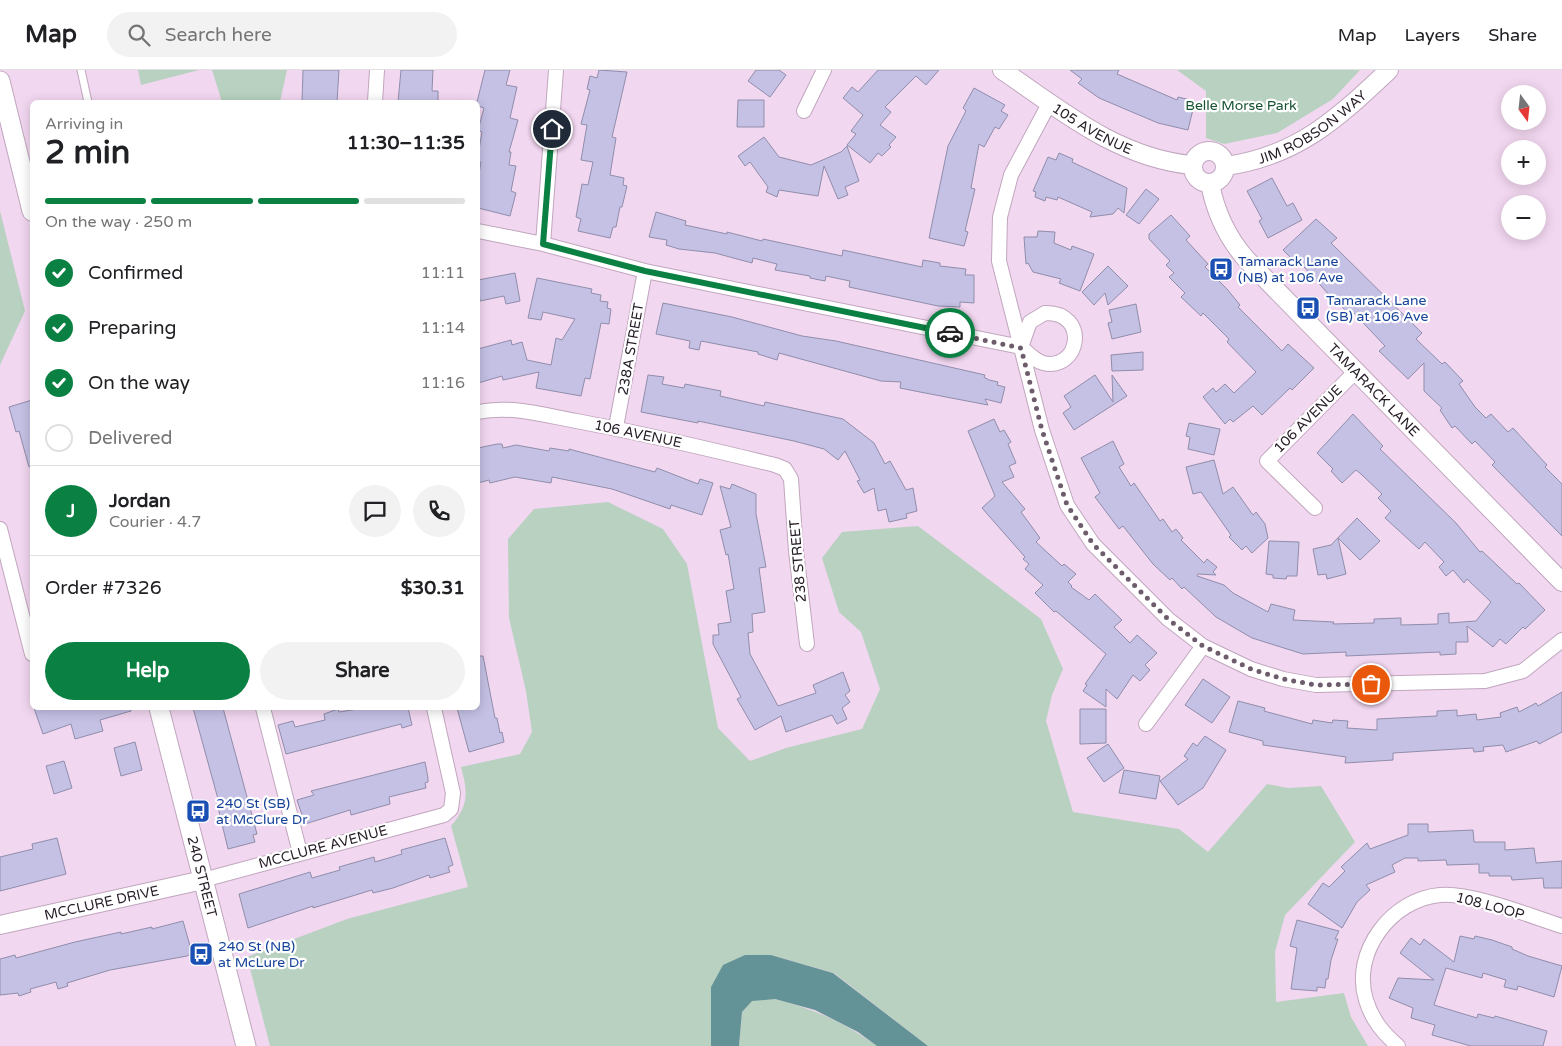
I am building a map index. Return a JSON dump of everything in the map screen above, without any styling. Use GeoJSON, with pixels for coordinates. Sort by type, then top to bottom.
{"type":"FeatureCollection","features":[{"type":"Feature","properties":{"kind":"main road"},"geometry":{"type":"LineString","coordinates":[[0,81],[30,204]]}},
{"type":"Feature","properties":{"kind":"main road","name":"240 STREET"},"geometry":{"type":"LineString","coordinates":[[160,710],[246,1046]]}},
{"type":"Feature","properties":{"kind":"street"},"geometry":{"type":"LineString","coordinates":[[375,100],[377,70]]}},
{"type":"Feature","properties":{"kind":"street"},"geometry":{"type":"LineString","coordinates":[[543,244],[556,70]]}},
{"type":"Feature","properties":{"kind":"street"},"geometry":{"type":"LineString","coordinates":[[804,111],[824,70]]}},
{"type":"Feature","properties":{"kind":"street","name":"105 AVENUE"},"geometry":{"type":"LineString","coordinates":[[1002,70],[1096,134],[1125,148],[1158,159],[1192,165]]}},
{"type":"Feature","properties":{"kind":"street","name":"JIM ROBSON WAY"},"geometry":{"type":"LineString","coordinates":[[1226,166],[1269,157],[1310,137],[1336,119],[1389,70]]}},
{"type":"Feature","properties":{"kind":"street"},"geometry":{"type":"LineString","coordinates":[[1050,102],[1011,175],[1000,217],[1000,261],[1042,430],[1067,505],[1093,544],[1168,619],[1203,646],[1251,669],[1299,683],[1316,685],[1485,681],[1523,671],[1562,640]]}},
{"type":"Feature","properties":{"kind":"street"},"geometry":{"type":"LineString","coordinates":[[1206,152],[1219,154],[1224,158],[1226,166],[1224,174],[1210,183],[1197,177],[1192,165],[1196,158],[1206,152]]}},
{"type":"Feature","properties":{"kind":"street","name":"TAMARACK LANE"},"geometry":{"type":"LineString","coordinates":[[1210,183],[1216,210],[1241,254],[1562,582]]}},
{"type":"Feature","properties":{"kind":"street"},"geometry":{"type":"LineString","coordinates":[[480,231],[543,244],[645,271],[1021,348]]}},
{"type":"Feature","properties":{"kind":"street","name":"238A STREET"},"geometry":{"type":"LineString","coordinates":[[616,428],[645,271]]}},
{"type":"Feature","properties":{"kind":"street","name":"106 AVENUE"},"geometry":{"type":"LineString","coordinates":[[1315,508],[1267,461],[1355,372]]}},
{"type":"Feature","properties":{"kind":"street","name":"106 AVENUE"},"geometry":{"type":"LineString","coordinates":[[480,412],[489,410],[525,411],[616,428],[775,465],[785,470],[791,479]]}},
{"type":"Feature","properties":{"kind":"street","name":"238 STREET"},"geometry":{"type":"LineString","coordinates":[[791,479],[796,551],[806,644]]}},
{"type":"Feature","properties":{"kind":"street"},"geometry":{"type":"LineString","coordinates":[[0,529],[6,578],[30,648]]}},
{"type":"Feature","properties":{"kind":"street"},"geometry":{"type":"LineString","coordinates":[[1146,724],[1203,646]]}},
{"type":"Feature","properties":{"kind":"street"},"geometry":{"type":"LineString","coordinates":[[266,710],[300,853]]}},
{"type":"Feature","properties":{"kind":"street","name":"MCCLURE AVENUE"},"geometry":{"type":"LineString","coordinates":[[203,880],[444,815],[451,809],[453,793],[434,710]]}},
{"type":"Feature","properties":{"kind":"street","name":"MCCLURE DRIVE"},"geometry":{"type":"LineString","coordinates":[[0,925],[203,880]]}},
{"type":"Feature","properties":{"kind":"street","name":"108 LOOP"},"geometry":{"type":"LineString","coordinates":[[1398,1046],[1379,1028],[1366,999],[1364,988],[1367,956],[1371,945],[1392,916],[1429,896],[1461,895],[1562,926]]}},
{"type":"Feature","properties":{"kind":"lane"},"geometry":{"type":"LineString","coordinates":[[80,70],[88,100]]}},
{"type":"Feature","properties":{"kind":"green space"},"geometry":{"type":"Polygon","coordinates":[[[138,70],[199,70],[141,85],[138,70]]]}},
{"type":"Feature","properties":{"kind":"green space"},"geometry":{"type":"Polygon","coordinates":[[[212,70],[287,70],[280,100],[221,100],[212,70]]]}},
{"type":"Feature","properties":{"kind":"green space","name":"Belle Morse Park"},"geometry":{"type":"Polygon","coordinates":[[[1177,70],[1360,70],[1333,99],[1277,133],[1224,144],[1206,138],[1206,91],[1177,70]]]}},
{"type":"Feature","properties":{"kind":"green space"},"geometry":{"type":"Polygon","coordinates":[[[0,211],[25,311],[0,365],[0,211]]]}},
{"type":"Feature","properties":{"kind":"green space"},"geometry":{"type":"Polygon","coordinates":[[[608,502],[663,529],[687,564],[718,728],[750,761],[786,748],[862,729],[880,689],[861,632],[839,612],[822,558],[842,532],[918,526],[1041,619],[1063,669],[1052,695],[1046,721],[1073,812],[1179,829],[1208,852],[1267,784],[1288,788],[1321,786],[1355,842],[1285,915],[1275,952],[1276,1002],[1344,993],[1351,1017],[1368,1046],[928,1046],[834,973],[771,955],[745,955],[711,1046],[270,1046],[247,957],[347,919],[468,887],[451,826],[464,805],[466,792],[461,767],[520,754],[532,732],[526,691],[509,618],[508,539],[534,509],[608,502]]]}},
{"type":"Feature","properties":{"kind":"green space"},"geometry":{"type":"Polygon","coordinates":[[[775,999],[828,1017],[877,1046],[739,1046],[742,1012],[752,1000],[775,999]]]}},
{"type":"Feature","properties":{"kind":"shaded area"},"geometry":{"type":"Polygon","coordinates":[[[745,955],[771,955],[833,973],[928,1046],[877,1046],[858,1032],[815,1010],[775,999],[752,1001],[742,1012],[739,1046],[711,1046],[711,987],[723,965],[745,955]]]}},
{"type":"Feature","properties":{"kind":"building"},"geometry":{"type":"Polygon","coordinates":[[[303,70],[339,70],[337,100],[302,100],[303,70]]]}},
{"type":"Feature","properties":{"kind":"building"},"geometry":{"type":"Polygon","coordinates":[[[401,70],[433,70],[432,91],[438,91],[438,100],[398,100],[401,70]]]}},
{"type":"Feature","properties":{"kind":"building"},"geometry":{"type":"Polygon","coordinates":[[[485,70],[510,70],[506,85],[517,87],[510,118],[518,120],[509,152],[511,152],[509,165],[516,166],[511,191],[516,193],[510,216],[480,208],[480,144],[482,132],[480,131],[480,123],[484,108],[480,107],[480,100],[478,100],[485,70]]]}},
{"type":"Feature","properties":{"kind":"building"},"geometry":{"type":"Polygon","coordinates":[[[599,70],[627,72],[612,137],[616,138],[610,175],[624,178],[623,185],[627,186],[616,227],[613,227],[610,238],[578,231],[581,219],[576,217],[582,184],[588,185],[593,162],[581,160],[587,125],[581,124],[590,90],[587,89],[590,76],[597,78],[599,70]]]}},
{"type":"Feature","properties":{"kind":"building"},"geometry":{"type":"Polygon","coordinates":[[[756,70],[779,70],[786,75],[770,97],[748,81],[756,70]]]}},
{"type":"Feature","properties":{"kind":"building"},"geometry":{"type":"Polygon","coordinates":[[[878,70],[939,70],[926,85],[916,76],[885,107],[891,112],[880,125],[896,137],[889,145],[891,147],[882,156],[878,153],[870,163],[847,145],[856,134],[851,131],[863,115],[843,98],[852,87],[858,92],[878,70]]]}},
{"type":"Feature","properties":{"kind":"building"},"geometry":{"type":"Polygon","coordinates":[[[1070,70],[1119,70],[1117,74],[1177,100],[1178,97],[1195,101],[1188,130],[1158,123],[1099,98],[1078,83],[1082,79],[1070,70]]]}},
{"type":"Feature","properties":{"kind":"building"},"geometry":{"type":"Polygon","coordinates":[[[974,88],[1005,105],[1001,111],[1008,115],[999,129],[995,127],[984,147],[979,144],[971,188],[975,189],[965,231],[968,232],[964,246],[929,238],[948,146],[966,111],[963,108],[974,88]]]}},
{"type":"Feature","properties":{"kind":"building"},"geometry":{"type":"Polygon","coordinates":[[[738,100],[764,100],[764,127],[737,127],[738,100]]]}},
{"type":"Feature","properties":{"kind":"building"},"geometry":{"type":"Polygon","coordinates":[[[764,137],[779,157],[811,165],[841,152],[847,146],[859,181],[845,187],[848,195],[838,199],[824,166],[818,196],[779,190],[777,197],[766,192],[768,187],[750,162],[745,166],[738,156],[764,137]]]}},
{"type":"Feature","properties":{"kind":"building"},"geometry":{"type":"Polygon","coordinates":[[[1059,153],[1073,159],[1072,162],[1127,188],[1124,213],[1118,208],[1113,214],[1090,217],[1092,212],[1058,197],[1057,200],[1046,197],[1045,201],[1035,197],[1036,192],[1033,191],[1048,157],[1056,160],[1059,153]]]}},
{"type":"Feature","properties":{"kind":"building"},"geometry":{"type":"Polygon","coordinates":[[[1272,178],[1287,206],[1293,203],[1302,220],[1268,238],[1259,221],[1262,219],[1247,191],[1272,178]]]}},
{"type":"Feature","properties":{"kind":"building"},"geometry":{"type":"Polygon","coordinates":[[[1146,189],[1159,199],[1139,224],[1126,215],[1146,189]]]}},
{"type":"Feature","properties":{"kind":"building"},"geometry":{"type":"Polygon","coordinates":[[[656,212],[686,221],[685,225],[842,256],[843,250],[922,267],[923,260],[940,263],[940,266],[966,269],[965,275],[974,275],[974,303],[960,302],[960,307],[938,306],[849,287],[850,281],[826,276],[825,281],[810,278],[810,276],[775,270],[777,264],[753,258],[752,263],[715,253],[679,249],[666,245],[667,240],[649,237],[656,212]]]}},
{"type":"Feature","properties":{"kind":"building"},"geometry":{"type":"Polygon","coordinates":[[[1171,215],[1190,236],[1186,240],[1208,264],[1205,267],[1227,289],[1240,305],[1238,307],[1282,351],[1288,344],[1314,368],[1292,390],[1290,388],[1262,415],[1253,406],[1233,422],[1230,419],[1225,424],[1203,397],[1213,388],[1216,392],[1225,384],[1234,393],[1256,372],[1227,342],[1229,339],[1203,313],[1201,316],[1181,297],[1185,293],[1169,277],[1174,273],[1166,265],[1170,261],[1149,239],[1149,234],[1171,215]]]}},
{"type":"Feature","properties":{"kind":"building"},"geometry":{"type":"Polygon","coordinates":[[[1316,219],[1337,238],[1331,243],[1422,333],[1416,339],[1442,364],[1445,362],[1463,381],[1459,384],[1475,407],[1486,418],[1491,414],[1508,432],[1513,428],[1547,465],[1545,467],[1562,484],[1562,536],[1492,465],[1495,462],[1475,441],[1472,444],[1455,426],[1452,428],[1440,410],[1442,408],[1424,391],[1424,363],[1408,379],[1379,351],[1385,346],[1353,312],[1350,315],[1339,306],[1296,258],[1294,261],[1283,250],[1316,219]]]}},
{"type":"Feature","properties":{"kind":"building"},"geometry":{"type":"Polygon","coordinates":[[[1038,231],[1055,232],[1054,243],[1071,250],[1072,246],[1094,254],[1080,291],[1059,283],[1061,279],[1033,272],[1028,263],[1026,264],[1024,237],[1037,237],[1038,231]]]}},
{"type":"Feature","properties":{"kind":"building"},"geometry":{"type":"Polygon","coordinates":[[[1108,266],[1128,286],[1108,305],[1105,293],[1094,305],[1082,292],[1108,266]]]}},
{"type":"Feature","properties":{"kind":"building"},"geometry":{"type":"Polygon","coordinates":[[[515,273],[520,301],[506,304],[504,296],[480,301],[480,280],[515,273]]]}},
{"type":"Feature","properties":{"kind":"building"},"geometry":{"type":"Polygon","coordinates":[[[537,278],[592,289],[591,293],[601,295],[600,301],[608,302],[607,308],[611,309],[609,324],[601,323],[590,379],[585,378],[581,396],[536,388],[539,372],[503,380],[502,376],[480,382],[480,348],[511,340],[512,345],[522,342],[527,360],[551,365],[556,338],[562,340],[575,319],[543,312],[541,320],[528,318],[537,278]]]}},
{"type":"Feature","properties":{"kind":"building"},"geometry":{"type":"Polygon","coordinates":[[[663,303],[732,317],[802,336],[836,341],[985,375],[984,377],[989,380],[998,382],[997,385],[1005,387],[1001,403],[985,399],[988,405],[900,388],[901,382],[881,381],[779,353],[777,360],[758,354],[758,352],[701,341],[699,350],[689,348],[690,341],[656,334],[663,303]]]}},
{"type":"Feature","properties":{"kind":"building"},"geometry":{"type":"Polygon","coordinates":[[[1136,304],[1141,332],[1112,339],[1108,323],[1112,322],[1109,310],[1136,304]]]}},
{"type":"Feature","properties":{"kind":"building"},"geometry":{"type":"Polygon","coordinates":[[[1143,352],[1143,370],[1112,371],[1111,355],[1143,352]]]}},
{"type":"Feature","properties":{"kind":"building"},"geometry":{"type":"Polygon","coordinates":[[[648,375],[664,377],[662,384],[684,388],[685,384],[721,391],[720,396],[764,406],[765,402],[843,419],[874,443],[885,464],[890,461],[906,490],[913,488],[917,511],[906,514],[907,518],[889,522],[886,509],[878,511],[874,488],[864,493],[857,481],[860,480],[845,451],[838,460],[824,449],[794,441],[698,421],[698,423],[641,412],[648,375]]]}},
{"type":"Feature","properties":{"kind":"building"},"geometry":{"type":"Polygon","coordinates":[[[1095,375],[1113,402],[1112,375],[1127,396],[1074,430],[1063,413],[1071,407],[1064,396],[1095,375]]]}},
{"type":"Feature","properties":{"kind":"building"},"geometry":{"type":"Polygon","coordinates":[[[30,401],[30,467],[19,431],[16,432],[9,407],[30,401]]]}},
{"type":"Feature","properties":{"kind":"building"},"geometry":{"type":"Polygon","coordinates":[[[1353,414],[1383,446],[1380,449],[1456,523],[1480,552],[1482,551],[1517,584],[1519,583],[1545,610],[1525,629],[1523,627],[1506,644],[1500,639],[1493,647],[1467,626],[1468,642],[1456,642],[1456,654],[1440,655],[1440,652],[1346,656],[1346,652],[1303,654],[1252,638],[1216,617],[1184,587],[1182,589],[1172,578],[1170,580],[1153,564],[1123,526],[1119,529],[1095,497],[1100,493],[1081,458],[1113,441],[1124,464],[1119,467],[1131,486],[1134,483],[1160,521],[1163,519],[1172,532],[1176,529],[1183,538],[1181,540],[1204,563],[1207,559],[1217,567],[1213,572],[1216,575],[1198,574],[1197,576],[1224,585],[1233,593],[1268,612],[1271,604],[1295,610],[1293,620],[1334,622],[1333,624],[1374,623],[1374,619],[1401,618],[1401,625],[1438,624],[1438,614],[1449,613],[1449,623],[1476,621],[1491,602],[1467,579],[1464,583],[1453,570],[1446,576],[1439,567],[1444,562],[1425,542],[1419,549],[1385,518],[1391,511],[1378,498],[1382,494],[1361,474],[1356,470],[1342,483],[1331,471],[1333,469],[1317,453],[1353,414]]]}},
{"type":"Feature","properties":{"kind":"building"},"geometry":{"type":"Polygon","coordinates":[[[994,419],[1000,432],[1004,430],[1011,442],[1008,444],[1016,463],[1009,466],[1014,477],[1002,482],[1025,509],[1021,512],[1040,538],[1036,542],[1062,566],[1064,564],[1076,574],[1068,582],[1071,587],[1089,600],[1095,594],[1122,620],[1114,627],[1130,643],[1137,635],[1157,653],[1145,665],[1150,670],[1140,681],[1133,675],[1117,699],[1106,689],[1106,707],[1083,691],[1087,685],[1085,684],[1106,654],[1056,611],[1054,612],[1035,593],[1043,585],[1025,569],[1029,564],[1023,559],[1025,557],[982,508],[995,496],[968,431],[994,419]]]}},
{"type":"Feature","properties":{"kind":"building"},"geometry":{"type":"Polygon","coordinates":[[[1189,423],[1220,429],[1214,455],[1188,449],[1190,437],[1186,436],[1189,423]]]}},
{"type":"Feature","properties":{"kind":"building"},"geometry":{"type":"Polygon","coordinates":[[[502,444],[503,448],[516,445],[549,451],[550,448],[569,451],[569,449],[655,472],[657,468],[698,484],[700,479],[713,483],[702,515],[671,505],[670,509],[612,489],[552,477],[551,483],[515,477],[490,483],[489,480],[480,482],[480,448],[502,444]]]}},
{"type":"Feature","properties":{"kind":"building"},"geometry":{"type":"Polygon","coordinates":[[[1214,460],[1223,494],[1233,487],[1253,515],[1256,512],[1265,524],[1268,538],[1252,553],[1246,546],[1242,550],[1229,537],[1231,535],[1201,492],[1193,494],[1186,467],[1214,460]]]}},
{"type":"Feature","properties":{"kind":"building"},"geometry":{"type":"Polygon","coordinates":[[[732,484],[756,494],[756,514],[766,567],[759,568],[765,612],[752,614],[753,632],[748,633],[750,654],[778,706],[816,693],[813,685],[843,672],[850,691],[845,695],[850,702],[842,708],[847,719],[837,724],[832,715],[786,732],[781,716],[755,730],[737,699],[741,697],[713,644],[713,635],[719,635],[718,624],[731,622],[726,591],[734,589],[728,554],[726,555],[720,530],[731,527],[720,486],[730,489],[732,484]]]}},
{"type":"Feature","properties":{"kind":"building"},"geometry":{"type":"Polygon","coordinates":[[[1357,518],[1380,541],[1360,560],[1338,538],[1346,574],[1327,579],[1326,574],[1318,575],[1313,549],[1331,545],[1357,518]]]}},
{"type":"Feature","properties":{"kind":"building"},"geometry":{"type":"Polygon","coordinates":[[[1269,541],[1299,542],[1297,576],[1287,576],[1286,579],[1273,578],[1273,575],[1266,574],[1269,541]]]}},
{"type":"Feature","properties":{"kind":"building"},"geometry":{"type":"Polygon","coordinates":[[[480,656],[483,656],[495,718],[497,718],[504,742],[469,752],[458,710],[480,710],[480,656]]]}},
{"type":"Feature","properties":{"kind":"building"},"geometry":{"type":"Polygon","coordinates":[[[1203,679],[1230,697],[1212,723],[1185,705],[1203,679]]]}},
{"type":"Feature","properties":{"kind":"building"},"geometry":{"type":"Polygon","coordinates":[[[1562,692],[1562,732],[1539,744],[1537,741],[1506,752],[1503,745],[1483,747],[1484,751],[1474,752],[1473,748],[1393,753],[1393,760],[1345,763],[1346,757],[1263,745],[1263,741],[1229,732],[1238,701],[1265,708],[1264,711],[1312,724],[1313,720],[1332,723],[1333,720],[1348,721],[1347,728],[1377,730],[1377,719],[1437,716],[1437,711],[1457,710],[1457,716],[1476,714],[1477,720],[1501,717],[1500,713],[1517,707],[1519,712],[1536,703],[1538,706],[1562,692]]]}},
{"type":"Feature","properties":{"kind":"building"},"geometry":{"type":"Polygon","coordinates":[[[1080,709],[1106,709],[1106,743],[1080,744],[1080,709]]]}},
{"type":"Feature","properties":{"kind":"building"},"geometry":{"type":"Polygon","coordinates":[[[35,710],[131,710],[100,720],[103,731],[75,739],[71,724],[43,734],[35,710]]]}},
{"type":"Feature","properties":{"kind":"building"},"geometry":{"type":"Polygon","coordinates":[[[194,710],[224,710],[257,834],[253,835],[255,842],[228,849],[216,799],[218,799],[194,710]]]}},
{"type":"Feature","properties":{"kind":"building"},"geometry":{"type":"Polygon","coordinates":[[[335,710],[339,712],[352,710],[408,710],[412,725],[402,728],[401,724],[286,754],[278,725],[293,721],[295,727],[325,720],[324,714],[335,710]]]}},
{"type":"Feature","properties":{"kind":"building"},"geometry":{"type":"Polygon","coordinates":[[[1205,736],[1226,750],[1203,788],[1178,805],[1160,781],[1188,759],[1184,756],[1193,743],[1197,746],[1205,736]]]}},
{"type":"Feature","properties":{"kind":"building"},"geometry":{"type":"Polygon","coordinates":[[[135,742],[142,770],[121,776],[114,748],[135,742]]]}},
{"type":"Feature","properties":{"kind":"building"},"geometry":{"type":"Polygon","coordinates":[[[1108,744],[1124,768],[1104,782],[1087,758],[1108,744]]]}},
{"type":"Feature","properties":{"kind":"building"},"geometry":{"type":"Polygon","coordinates":[[[64,761],[72,788],[54,794],[46,766],[64,761]]]}},
{"type":"Feature","properties":{"kind":"building"},"geometry":{"type":"Polygon","coordinates":[[[425,762],[428,778],[428,782],[425,783],[426,788],[389,797],[390,804],[351,815],[350,810],[305,824],[297,800],[314,795],[311,791],[425,762]]]}},
{"type":"Feature","properties":{"kind":"building"},"geometry":{"type":"Polygon","coordinates":[[[1124,770],[1160,776],[1156,799],[1119,793],[1124,770]]]}},
{"type":"Feature","properties":{"kind":"building"},"geometry":{"type":"Polygon","coordinates":[[[1408,824],[1428,824],[1428,832],[1473,830],[1474,842],[1505,842],[1505,850],[1534,848],[1536,863],[1562,861],[1562,888],[1544,888],[1543,878],[1512,880],[1511,876],[1489,876],[1489,873],[1479,873],[1479,864],[1447,865],[1446,860],[1418,861],[1418,858],[1405,858],[1392,865],[1395,872],[1366,885],[1370,890],[1357,902],[1342,928],[1308,904],[1323,883],[1329,887],[1345,871],[1341,867],[1367,843],[1370,849],[1408,835],[1408,824]]]}},
{"type":"Feature","properties":{"kind":"building"},"geometry":{"type":"Polygon","coordinates":[[[57,838],[66,874],[0,891],[0,857],[33,849],[32,844],[57,838]]]}},
{"type":"Feature","properties":{"kind":"building"},"geometry":{"type":"Polygon","coordinates":[[[445,838],[453,865],[448,867],[450,872],[430,878],[429,875],[393,888],[373,893],[372,890],[313,908],[313,906],[248,928],[239,894],[310,872],[312,878],[340,870],[339,867],[374,857],[375,862],[402,854],[401,850],[445,838]]]}},
{"type":"Feature","properties":{"kind":"building"},"geometry":{"type":"Polygon","coordinates":[[[1297,920],[1339,931],[1335,939],[1338,939],[1325,988],[1317,987],[1317,991],[1291,989],[1297,948],[1290,946],[1297,920]]]}},
{"type":"Feature","properties":{"kind":"building"},"geometry":{"type":"Polygon","coordinates":[[[183,921],[192,953],[187,956],[110,970],[67,983],[68,986],[58,989],[56,982],[30,989],[31,992],[19,996],[18,993],[0,995],[0,959],[15,955],[16,958],[75,942],[121,932],[121,934],[152,927],[152,929],[183,921]]]}},
{"type":"Feature","properties":{"kind":"building"},"geometry":{"type":"Polygon","coordinates":[[[1460,936],[1474,939],[1475,936],[1492,940],[1512,947],[1512,949],[1528,956],[1562,966],[1554,997],[1518,986],[1517,990],[1504,987],[1506,980],[1483,973],[1482,978],[1446,968],[1434,1005],[1477,1018],[1478,1014],[1494,1018],[1495,1016],[1547,1031],[1543,1046],[1471,1046],[1432,1035],[1435,1025],[1411,1018],[1413,1008],[1389,998],[1398,978],[1434,980],[1400,953],[1411,938],[1420,945],[1424,939],[1454,962],[1460,936]]]}},
{"type":"Feature","properties":{"kind":"way so far"},"geometry":{"type":"LineString","coordinates":[[950,333],[1021,348],[1042,430],[1067,505],[1093,544],[1168,619],[1203,646],[1251,669],[1299,683],[1316,685],[1371,684]]}},
{"type":"Feature","properties":{"kind":"place","name":"Tamarack Lane (NB) at 106 Ave"},"geometry":{"type":"Point","coordinates":[1221,269]}},
{"type":"Feature","properties":{"kind":"place","name":"Tamarack Lane (SB) at 106 Ave"},"geometry":{"type":"Point","coordinates":[1308,308]}},
{"type":"Feature","properties":{"kind":"place","name":"240 St (SB) at McClure Dr"},"geometry":{"type":"Point","coordinates":[198,811]}},
{"type":"Feature","properties":{"kind":"place","name":"240 St (NB) at McLure Dr"},"geometry":{"type":"Point","coordinates":[201,954]}},
{"type":"Feature","properties":{"kind":"route"},"geometry":{"type":"LineString","coordinates":[[552,129],[543,244],[645,271],[950,333]]}}]}
